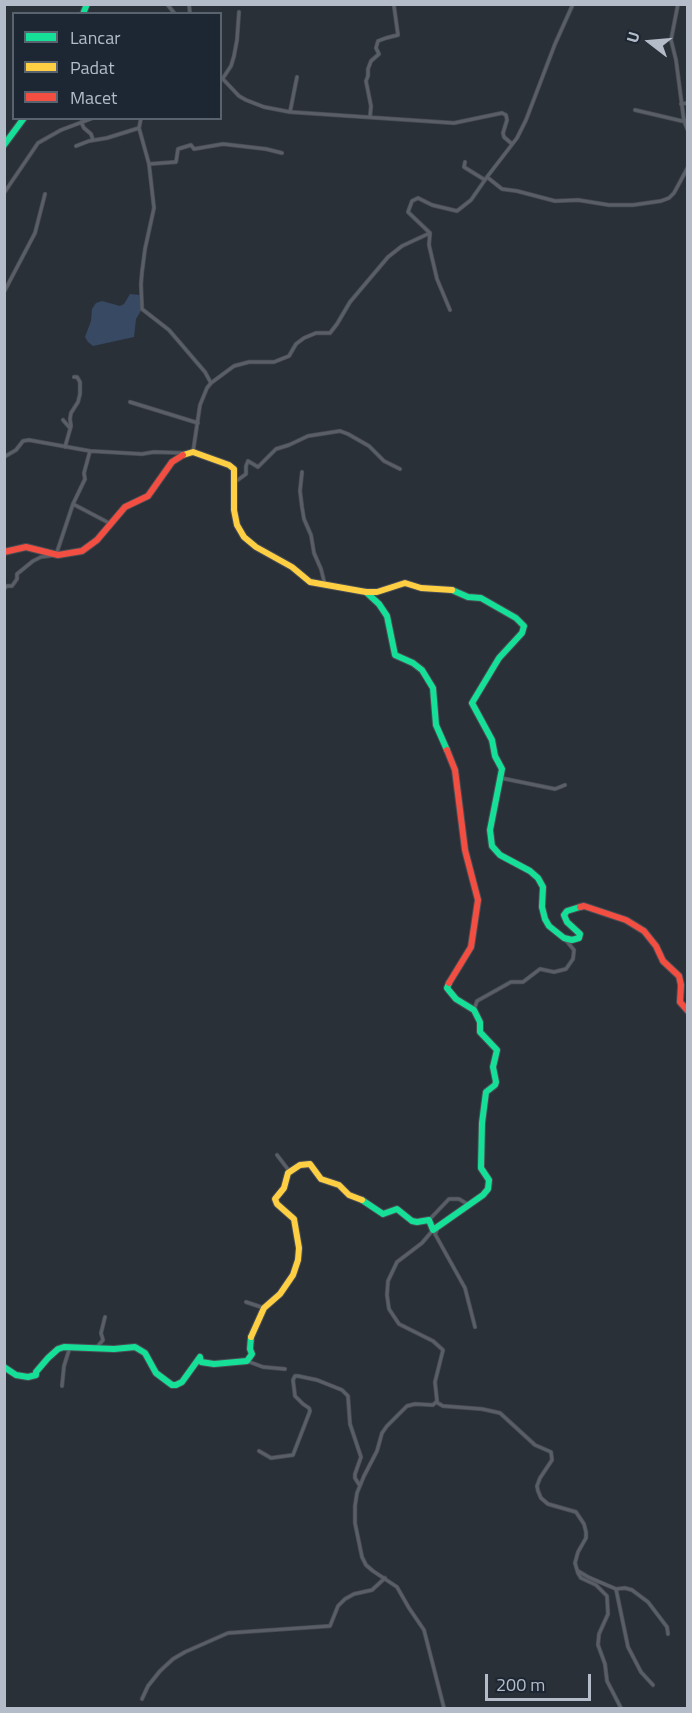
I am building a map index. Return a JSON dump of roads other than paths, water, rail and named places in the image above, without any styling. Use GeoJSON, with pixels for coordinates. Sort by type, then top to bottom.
{"type":"FeatureCollection","features":[{"type":"Feature","properties":{"kind":"street"},"geometry":{"type":"LineString","coordinates":[[430,233],[408,212],[411,201],[418,198],[432,205],[457,211],[471,200],[512,144],[526,120],[573,4]]}},
{"type":"Feature","properties":{"kind":"street"},"geometry":{"type":"LineString","coordinates":[[678,4],[671,40],[687,131]]}},
{"type":"Feature","properties":{"kind":"street"},"geometry":{"type":"LineString","coordinates":[[370,117],[371,106],[366,81],[368,69],[371,61],[379,54],[376,48],[378,41],[398,36],[394,6]]}},
{"type":"Feature","properties":{"kind":"street"},"geometry":{"type":"LineString","coordinates":[[239,12],[234,56],[231,66],[222,77],[235,93],[246,100],[264,107],[290,112],[454,123],[502,113],[506,114],[507,120],[504,137],[512,144]]}},
{"type":"Feature","properties":{"kind":"street"},"geometry":{"type":"LineString","coordinates":[[290,112],[297,77]]}},
{"type":"Feature","properties":{"kind":"street"},"geometry":{"type":"LineString","coordinates":[[681,104],[687,103]]}},
{"type":"Feature","properties":{"kind":"street"},"geometry":{"type":"LineString","coordinates":[[635,110],[686,120]]}},
{"type":"Feature","properties":{"kind":"street"},"geometry":{"type":"LineString","coordinates":[[4,145],[23,120]]}},
{"type":"Feature","properties":{"kind":"street"},"geometry":{"type":"LineString","coordinates":[[4,193],[38,143],[87,120]]}},
{"type":"Feature","properties":{"kind":"street"},"geometry":{"type":"LineString","coordinates":[[141,120],[139,128],[149,164],[154,208],[142,272],[142,309],[169,330],[205,372],[211,383]]}},
{"type":"Feature","properties":{"kind":"street"},"geometry":{"type":"LineString","coordinates":[[81,122],[93,140]]}},
{"type":"Feature","properties":{"kind":"street"},"geometry":{"type":"LineString","coordinates":[[76,147],[139,128]]}},
{"type":"Feature","properties":{"kind":"street"},"geometry":{"type":"LineString","coordinates":[[149,164],[176,162],[178,149],[191,146],[194,149],[221,144],[266,148],[282,153]]}},
{"type":"Feature","properties":{"kind":"street"},"geometry":{"type":"LineString","coordinates":[[465,162],[464,167],[502,189],[555,201],[578,200],[609,205],[633,205],[668,199],[674,193],[687,167]]}},
{"type":"Feature","properties":{"kind":"street"},"geometry":{"type":"LineString","coordinates":[[4,292],[34,233],[45,194]]}},
{"type":"Feature","properties":{"kind":"street"},"geometry":{"type":"LineString","coordinates":[[193,452],[198,414],[203,395],[211,383],[234,366],[249,362],[274,362],[290,356],[296,344],[304,338],[316,333],[330,333],[338,324],[350,302],[388,258],[402,246],[430,233]]}},
{"type":"Feature","properties":{"kind":"street"},"geometry":{"type":"LineString","coordinates":[[430,233],[429,245],[437,279],[450,310]]}},
{"type":"Feature","properties":{"kind":"street"},"geometry":{"type":"LineString","coordinates":[[65,447],[71,413],[80,394],[80,382],[77,377],[74,377]]}},
{"type":"Feature","properties":{"kind":"street"},"geometry":{"type":"LineString","coordinates":[[130,402],[198,423]]}},
{"type":"Feature","properties":{"kind":"street"},"geometry":{"type":"LineString","coordinates":[[63,420],[70,428]]}},
{"type":"Feature","properties":{"kind":"street"},"geometry":{"type":"LineString","coordinates":[[234,483],[246,474],[248,461],[258,467],[276,449],[308,436],[340,431],[369,446],[390,466],[400,469]]}},
{"type":"Feature","properties":{"kind":"street"},"geometry":{"type":"LineString","coordinates":[[4,457],[16,450],[23,441],[29,440],[90,452],[142,454],[193,452],[234,469],[233,503],[236,522],[244,537],[256,547],[292,567],[310,582],[366,592],[377,592],[405,583],[421,588],[453,591],[468,597],[481,598],[522,622],[524,628],[522,633],[499,658],[472,703],[493,742],[495,756],[502,769],[490,830],[492,846],[500,855],[530,871],[538,878],[543,887],[542,905],[545,919],[549,926],[574,950],[573,958],[566,969],[557,972],[537,970],[522,982],[511,982],[477,1001],[474,1010]]}},
{"type":"Feature","properties":{"kind":"street"},"geometry":{"type":"LineString","coordinates":[[56,555],[73,504],[85,478],[85,466],[90,452]]}},
{"type":"Feature","properties":{"kind":"street"},"geometry":{"type":"LineString","coordinates":[[4,589],[12,586],[17,579],[17,573],[33,561],[41,557],[82,551],[97,540],[125,507],[148,496],[169,465],[185,453]]}},
{"type":"Feature","properties":{"kind":"street"},"geometry":{"type":"LineString","coordinates":[[302,472],[300,501],[325,585]]}},
{"type":"Feature","properties":{"kind":"street"},"geometry":{"type":"LineString","coordinates":[[73,504],[111,524]]}},
{"type":"Feature","properties":{"kind":"street"},"geometry":{"type":"LineString","coordinates":[[4,552],[26,548],[56,555]]}},
{"type":"Feature","properties":{"kind":"street"},"geometry":{"type":"LineString","coordinates":[[366,592],[379,604],[387,616],[395,655],[422,670],[434,693],[436,725],[454,767],[465,850],[478,906],[471,947],[447,988],[456,999],[474,1010],[480,1022],[480,1032],[497,1050],[493,1067],[496,1082],[486,1092],[482,1123],[481,1163],[487,1176],[488,1189],[434,1230],[422,1243],[397,1262],[388,1281],[389,1310],[399,1324],[433,1341],[443,1350],[435,1382],[436,1402]]}},
{"type":"Feature","properties":{"kind":"street"},"geometry":{"type":"LineString","coordinates":[[501,778],[555,789],[565,784]]}},
{"type":"Feature","properties":{"kind":"street"},"geometry":{"type":"LineString","coordinates":[[564,938],[572,940],[579,938],[580,934],[567,922],[564,915],[567,911],[584,906],[626,920],[638,927],[650,937],[663,961],[679,976],[680,1002],[687,1011]]}},
{"type":"Feature","properties":{"kind":"street"},"geometry":{"type":"LineString","coordinates":[[277,1155],[290,1172]]}},
{"type":"Feature","properties":{"kind":"street"},"geometry":{"type":"LineString","coordinates":[[247,1361],[252,1354],[250,1339],[264,1308],[266,1309],[280,1294],[291,1278],[299,1256],[294,1219],[277,1204],[275,1199],[284,1188],[290,1172],[300,1165],[309,1164],[321,1179],[339,1185],[349,1195],[366,1201],[382,1214],[397,1209],[411,1221],[429,1220],[449,1199],[459,1199],[469,1205]]}},
{"type":"Feature","properties":{"kind":"street"},"geometry":{"type":"LineString","coordinates":[[429,1220],[434,1230]]}},
{"type":"Feature","properties":{"kind":"street"},"geometry":{"type":"LineString","coordinates":[[444,1222],[435,1234],[465,1288],[475,1327]]}},
{"type":"Feature","properties":{"kind":"street"},"geometry":{"type":"LineString","coordinates":[[246,1302],[266,1309]]}},
{"type":"Feature","properties":{"kind":"street"},"geometry":{"type":"LineString","coordinates":[[96,1349],[103,1341],[101,1334],[105,1317]]}},
{"type":"Feature","properties":{"kind":"street"},"geometry":{"type":"LineString","coordinates":[[4,1367],[20,1376],[35,1375],[40,1366],[56,1350],[70,1347],[114,1349],[129,1347],[137,1348],[145,1353],[158,1375],[174,1385],[182,1382],[200,1357],[201,1362],[214,1364],[247,1361],[269,1368],[285,1369]]}},
{"type":"Feature","properties":{"kind":"street"},"geometry":{"type":"LineString","coordinates":[[63,1386],[64,1366],[70,1347]]}},
{"type":"Feature","properties":{"kind":"street"},"geometry":{"type":"LineString","coordinates":[[259,1451],[269,1458],[293,1455],[310,1410],[295,1396],[292,1380],[298,1376],[317,1380],[342,1390],[348,1396],[350,1424],[361,1457],[355,1474],[360,1486]]}},
{"type":"Feature","properties":{"kind":"street"},"geometry":{"type":"LineString","coordinates":[[436,1402],[432,1406],[415,1404],[407,1406],[382,1433],[377,1451],[360,1486],[355,1506],[355,1523],[361,1556],[366,1565],[398,1588],[424,1630],[444,1708]]}},
{"type":"Feature","properties":{"kind":"street"},"geometry":{"type":"LineString","coordinates":[[436,1402],[443,1406],[483,1409],[500,1413],[535,1445],[551,1451],[552,1460],[540,1478],[538,1491],[546,1503],[575,1511],[582,1521],[586,1536],[575,1560],[577,1570],[581,1578],[598,1587],[607,1596],[608,1610],[599,1634],[598,1645],[605,1664],[607,1681],[621,1708]]}},
{"type":"Feature","properties":{"kind":"street"},"geometry":{"type":"LineString","coordinates":[[577,1570],[616,1589],[632,1590],[648,1602],[667,1627],[668,1634]]}},
{"type":"Feature","properties":{"kind":"street"},"geometry":{"type":"LineString","coordinates":[[142,1699],[148,1686],[160,1671],[185,1652],[228,1633],[330,1626],[338,1606],[345,1599],[354,1594],[372,1590],[385,1578]]}},
{"type":"Feature","properties":{"kind":"street"},"geometry":{"type":"LineString","coordinates":[[616,1589],[628,1647],[640,1672],[653,1685]]}},
{"type":"Feature","properties":{"kind":"water"},"geometry":{"type":"Polygon","coordinates":[[[130,294],[140,295],[142,309],[136,319],[134,337],[93,346],[85,337],[91,321],[92,309],[96,303],[102,301],[120,306],[130,294]]]}}]}
